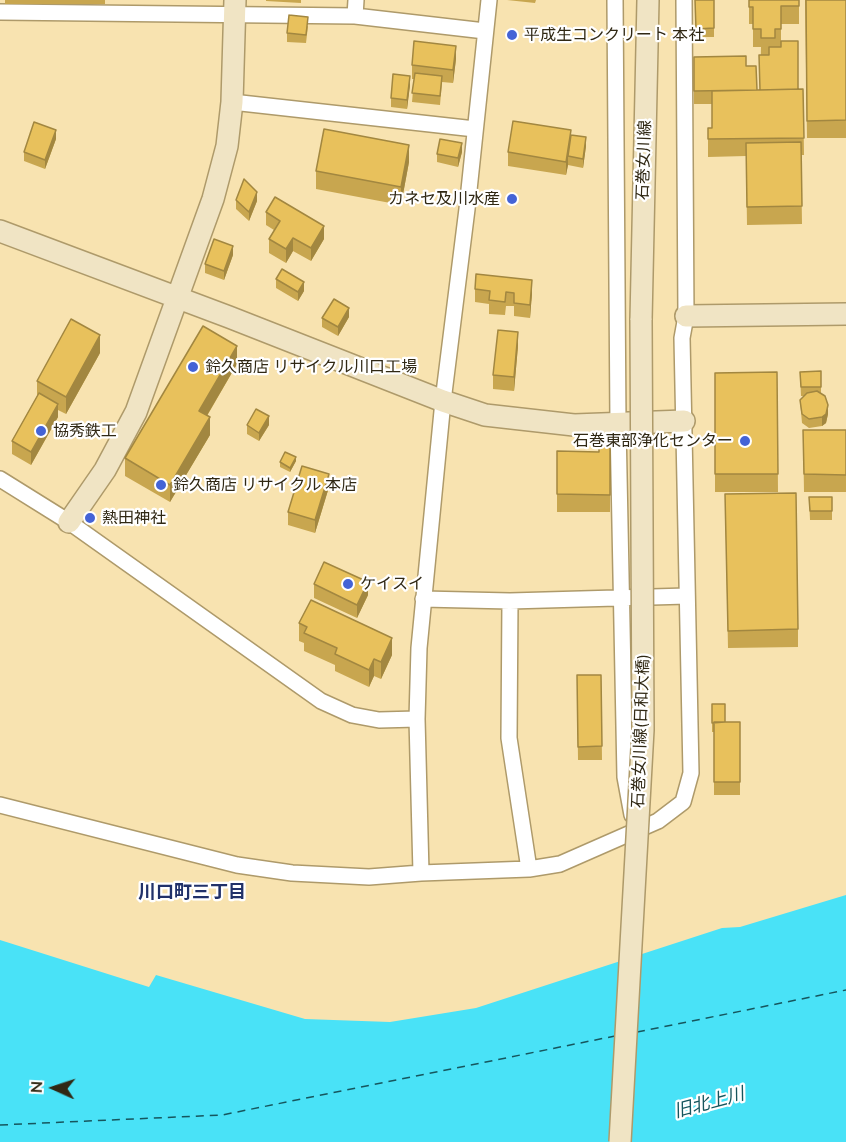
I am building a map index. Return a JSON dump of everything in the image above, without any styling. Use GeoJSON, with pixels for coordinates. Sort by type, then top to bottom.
{"type":"FeatureCollection","features":[{"type":"Feature","properties":{"kind":"street"},"geometry":{"type":"LineString","coordinates":[[355,16],[356,0]]}},
{"type":"Feature","properties":{"kind":"street"},"geometry":{"type":"LineString","coordinates":[[421,873],[417,719],[423,599],[443,401],[489,0]]}},
{"type":"Feature","properties":{"kind":"street"},"geometry":{"type":"LineString","coordinates":[[615,0],[618,424],[625,777],[635,832]]}},
{"type":"Feature","properties":{"kind":"street","name":"石巻女川線"},"geometry":{"type":"LineString","coordinates":[[641,320],[648,0]]}},
{"type":"Feature","properties":{"kind":"street"},"geometry":{"type":"LineString","coordinates":[[0,805],[237,865],[292,873],[369,878],[421,873],[529,869],[560,864],[658,822],[683,802],[691,773],[682,338],[686,316],[684,0]]}},
{"type":"Feature","properties":{"kind":"street"},"geometry":{"type":"LineString","coordinates":[[0,12],[138,7],[234,7],[355,16],[485,31]]}},
{"type":"Feature","properties":{"kind":"street"},"geometry":{"type":"LineString","coordinates":[[69,522],[105,470],[136,412],[213,199],[227,146],[232,102],[234,7]]}},
{"type":"Feature","properties":{"kind":"street"},"geometry":{"type":"LineString","coordinates":[[232,102],[475,129]]}},
{"type":"Feature","properties":{"kind":"street"},"geometry":{"type":"LineString","coordinates":[[0,231],[443,401],[485,415],[574,425],[684,421]]}},
{"type":"Feature","properties":{"kind":"street"},"geometry":{"type":"LineString","coordinates":[[686,316],[846,314]]}},
{"type":"Feature","properties":{"kind":"street","name":"石巻女川線(日和大橋)"},"geometry":{"type":"LineString","coordinates":[[620,1142],[644,730],[641,320]]}},
{"type":"Feature","properties":{"kind":"street"},"geometry":{"type":"LineString","coordinates":[[0,479],[69,522],[321,701],[352,715],[379,720],[417,719]]}},
{"type":"Feature","properties":{"kind":"street"},"geometry":{"type":"LineString","coordinates":[[423,599],[510,601],[687,596]]}},
{"type":"Feature","properties":{"kind":"street"},"geometry":{"type":"LineString","coordinates":[[510,601],[509,738],[529,869]]}},
{"type":"Feature","properties":{"kind":"water","name":"旧北上川"},"geometry":{"type":"Polygon","coordinates":[[[846,895],[846,1142],[0,1142],[0,940],[149,987],[156,975],[305,1019],[390,1022],[476,1008],[722,928],[740,927],[846,895]]]}},
{"type":"Feature","properties":{"kind":"building"},"geometry":{"type":"Polygon","coordinates":[[[695,0],[714,0],[714,28],[696,29],[695,0]]]}},
{"type":"Feature","properties":{"kind":"building"},"geometry":{"type":"Polygon","coordinates":[[[749,0],[799,0],[799,6],[781,6],[781,29],[775,29],[775,38],[761,38],[761,29],[753,29],[753,7],[749,7],[749,0]]]}},
{"type":"Feature","properties":{"kind":"building"},"geometry":{"type":"Polygon","coordinates":[[[806,0],[846,0],[846,120],[807,121],[806,0]]]}},
{"type":"Feature","properties":{"kind":"building"},"geometry":{"type":"Polygon","coordinates":[[[289,15],[308,17],[306,35],[287,33],[289,15]]]}},
{"type":"Feature","properties":{"kind":"building"},"geometry":{"type":"Polygon","coordinates":[[[414,41],[456,46],[453,70],[412,65],[414,41]]]}},
{"type":"Feature","properties":{"kind":"building"},"geometry":{"type":"Polygon","coordinates":[[[781,41],[798,41],[798,89],[760,90],[759,55],[769,55],[769,47],[781,47],[781,41]]]}},
{"type":"Feature","properties":{"kind":"building"},"geometry":{"type":"Polygon","coordinates":[[[746,56],[746,66],[756,66],[757,90],[694,91],[694,57],[746,56]]]}},
{"type":"Feature","properties":{"kind":"building"},"geometry":{"type":"Polygon","coordinates":[[[415,73],[442,76],[440,96],[412,93],[415,73]]]}},
{"type":"Feature","properties":{"kind":"building"},"geometry":{"type":"Polygon","coordinates":[[[393,74],[410,76],[407,100],[391,98],[393,74]]]}},
{"type":"Feature","properties":{"kind":"building"},"geometry":{"type":"Polygon","coordinates":[[[803,89],[804,138],[708,139],[708,128],[712,128],[712,91],[803,89]]]}},
{"type":"Feature","properties":{"kind":"building"},"geometry":{"type":"Polygon","coordinates":[[[513,121],[571,130],[566,162],[508,152],[513,121]]]}},
{"type":"Feature","properties":{"kind":"building"},"geometry":{"type":"Polygon","coordinates":[[[34,122],[56,130],[45,160],[24,152],[34,122]]]}},
{"type":"Feature","properties":{"kind":"building"},"geometry":{"type":"Polygon","coordinates":[[[324,129],[409,145],[401,187],[316,171],[324,129]]]}},
{"type":"Feature","properties":{"kind":"building"},"geometry":{"type":"Polygon","coordinates":[[[571,135],[586,137],[583,159],[568,156],[571,135]]]}},
{"type":"Feature","properties":{"kind":"building"},"geometry":{"type":"Polygon","coordinates":[[[440,139],[462,143],[458,158],[437,154],[440,139]]]}},
{"type":"Feature","properties":{"kind":"building"},"geometry":{"type":"Polygon","coordinates":[[[801,142],[802,206],[747,207],[746,143],[801,142]]]}},
{"type":"Feature","properties":{"kind":"building"},"geometry":{"type":"Polygon","coordinates":[[[244,179],[257,192],[249,212],[236,200],[244,179]]]}},
{"type":"Feature","properties":{"kind":"building"},"geometry":{"type":"Polygon","coordinates":[[[275,197],[324,226],[311,248],[293,238],[286,249],[269,239],[280,221],[266,212],[275,197]]]}},
{"type":"Feature","properties":{"kind":"building"},"geometry":{"type":"Polygon","coordinates":[[[214,239],[233,246],[224,271],[205,264],[214,239]]]}},
{"type":"Feature","properties":{"kind":"building"},"geometry":{"type":"Polygon","coordinates":[[[282,269],[304,282],[298,292],[276,279],[282,269]]]}},
{"type":"Feature","properties":{"kind":"building"},"geometry":{"type":"Polygon","coordinates":[[[476,274],[532,280],[530,305],[514,303],[514,293],[506,292],[505,302],[489,300],[490,291],[475,289],[476,274]]]}},
{"type":"Feature","properties":{"kind":"building"},"geometry":{"type":"Polygon","coordinates":[[[334,299],[349,308],[338,327],[322,318],[334,299]]]}},
{"type":"Feature","properties":{"kind":"building"},"geometry":{"type":"Polygon","coordinates":[[[71,319],[100,335],[66,397],[37,381],[71,319]]]}},
{"type":"Feature","properties":{"kind":"building"},"geometry":{"type":"Polygon","coordinates":[[[203,326],[237,346],[199,411],[210,417],[170,485],[125,458],[203,326]]]}},
{"type":"Feature","properties":{"kind":"building"},"geometry":{"type":"Polygon","coordinates":[[[498,330],[518,332],[514,377],[493,375],[498,330]]]}},
{"type":"Feature","properties":{"kind":"building"},"geometry":{"type":"Polygon","coordinates":[[[821,371],[821,387],[801,387],[800,372],[821,371]]]}},
{"type":"Feature","properties":{"kind":"building"},"geometry":{"type":"Polygon","coordinates":[[[777,372],[778,474],[715,474],[715,373],[777,372]]]}},
{"type":"Feature","properties":{"kind":"building"},"geometry":{"type":"Polygon","coordinates":[[[817,391],[825,396],[828,405],[826,414],[809,419],[802,414],[800,400],[807,393],[817,391]]]}},
{"type":"Feature","properties":{"kind":"building"},"geometry":{"type":"Polygon","coordinates":[[[39,393],[58,404],[31,452],[12,441],[39,393]]]}},
{"type":"Feature","properties":{"kind":"building"},"geometry":{"type":"Polygon","coordinates":[[[256,409],[269,416],[259,433],[247,425],[256,409]]]}},
{"type":"Feature","properties":{"kind":"building"},"geometry":{"type":"Polygon","coordinates":[[[803,430],[846,430],[846,475],[804,474],[803,430]]]}},
{"type":"Feature","properties":{"kind":"building"},"geometry":{"type":"Polygon","coordinates":[[[599,443],[610,444],[610,495],[557,494],[557,451],[599,452],[599,443]]]}},
{"type":"Feature","properties":{"kind":"building"},"geometry":{"type":"Polygon","coordinates":[[[285,452],[296,457],[290,468],[280,462],[285,452]]]}},
{"type":"Feature","properties":{"kind":"building"},"geometry":{"type":"Polygon","coordinates":[[[302,466],[329,474],[315,520],[288,512],[302,466]]]}},
{"type":"Feature","properties":{"kind":"building"},"geometry":{"type":"Polygon","coordinates":[[[796,493],[798,629],[728,631],[725,494],[796,493]]]}},
{"type":"Feature","properties":{"kind":"building"},"geometry":{"type":"Polygon","coordinates":[[[809,497],[832,497],[832,511],[810,511],[809,497]]]}},
{"type":"Feature","properties":{"kind":"building"},"geometry":{"type":"Polygon","coordinates":[[[324,562],[368,582],[357,605],[314,584],[324,562]]]}},
{"type":"Feature","properties":{"kind":"building"},"geometry":{"type":"Polygon","coordinates":[[[311,600],[392,638],[381,662],[374,659],[369,670],[335,654],[337,648],[304,633],[307,627],[299,623],[311,600]]]}},
{"type":"Feature","properties":{"kind":"building"},"geometry":{"type":"Polygon","coordinates":[[[577,675],[601,675],[602,746],[578,747],[577,675]]]}},
{"type":"Feature","properties":{"kind":"building"},"geometry":{"type":"Polygon","coordinates":[[[712,704],[725,704],[725,722],[712,723],[712,704]]]}},
{"type":"Feature","properties":{"kind":"building"},"geometry":{"type":"Polygon","coordinates":[[[714,722],[740,722],[740,782],[714,782],[714,722]]]}},
{"type":"Feature","properties":{"kind":"ferry route"},"geometry":{"type":"LineString","coordinates":[[637,1032],[846,990]]}},
{"type":"Feature","properties":{"kind":"ferry route"},"geometry":{"type":"LineString","coordinates":[[0,1125],[222,1115],[615,1036]]}},
{"type":"Feature","properties":{"kind":"place","name":"平成生コンクリート 本社"},"geometry":{"type":"Point","coordinates":[512,35]}},
{"type":"Feature","properties":{"kind":"place","name":"カネセ及川水産"},"geometry":{"type":"Point","coordinates":[512,199]}},
{"type":"Feature","properties":{"kind":"place","name":"鈴久商店 リサイクル川口工場"},"geometry":{"type":"Point","coordinates":[193,367]}},
{"type":"Feature","properties":{"kind":"place","name":"協秀鉄工"},"geometry":{"type":"Point","coordinates":[41,431]}},
{"type":"Feature","properties":{"kind":"place","name":"石巻東部浄化センター"},"geometry":{"type":"Point","coordinates":[745,441]}},
{"type":"Feature","properties":{"kind":"place","name":"鈴久商店 リサイクル 本店"},"geometry":{"type":"Point","coordinates":[161,485]}},
{"type":"Feature","properties":{"kind":"place","name":"熱田神社"},"geometry":{"type":"Point","coordinates":[90,518]}},
{"type":"Feature","properties":{"kind":"place","name":"ケイスイ"},"geometry":{"type":"Point","coordinates":[348,584]}},
{"type":"Feature","properties":{"kind":"district","name":"川口町三丁目"},"geometry":{"type":"Point","coordinates":[192,893]}}]}
